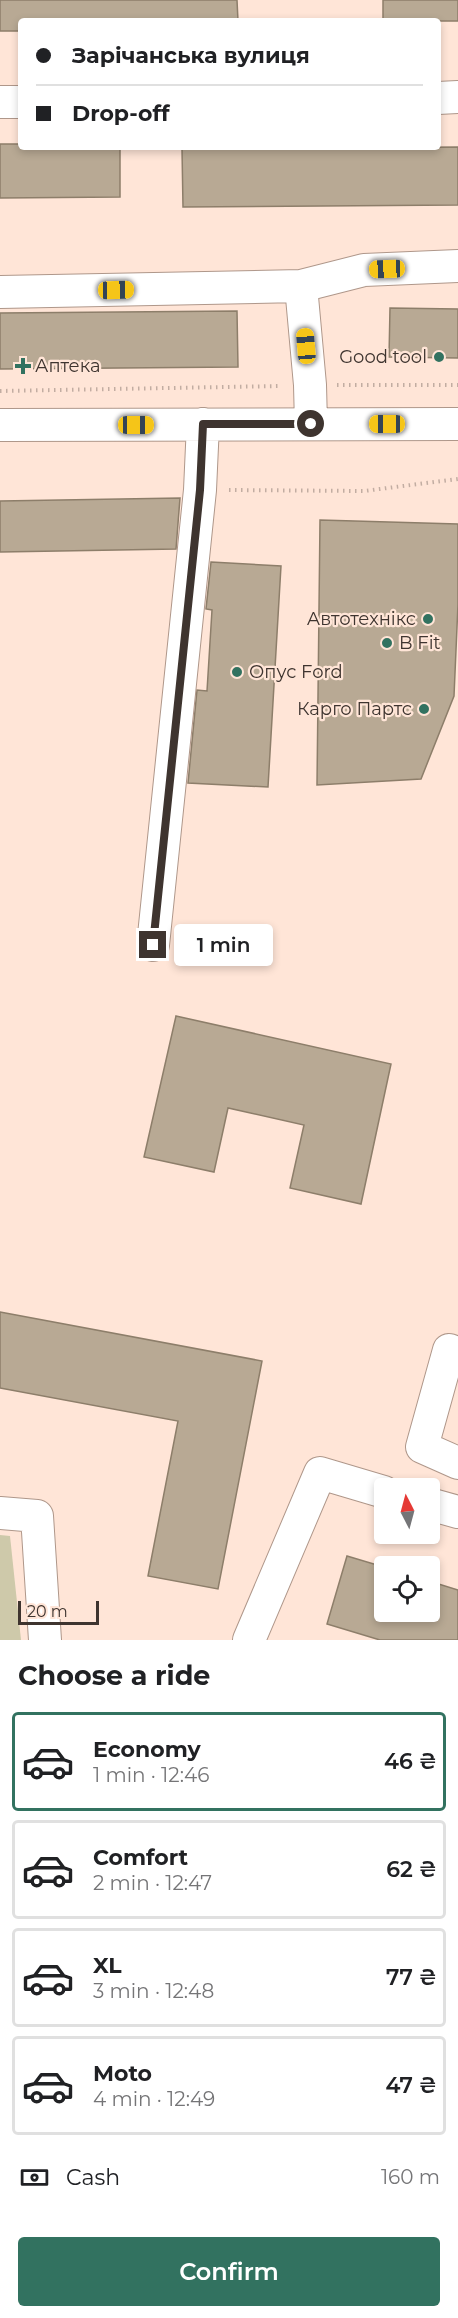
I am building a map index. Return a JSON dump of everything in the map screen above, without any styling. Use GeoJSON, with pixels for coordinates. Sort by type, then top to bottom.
{"type":"FeatureCollection","features":[{"type":"Feature","properties":{"kind":"street"},"geometry":{"type":"LineString","coordinates":[[441,98],[458,98]]}},
{"type":"Feature","properties":{"kind":"street"},"geometry":{"type":"LineString","coordinates":[[0,102],[18,102]]}},
{"type":"Feature","properties":{"kind":"street"},"geometry":{"type":"LineString","coordinates":[[0,292],[301,286],[364,270],[458,266]]}},
{"type":"Feature","properties":{"kind":"street"},"geometry":{"type":"LineString","coordinates":[[301,286],[310,385],[311,424]]}},
{"type":"Feature","properties":{"kind":"street"},"geometry":{"type":"LineString","coordinates":[[153,945],[200,490],[203,424]]}},
{"type":"Feature","properties":{"kind":"street"},"geometry":{"type":"LineString","coordinates":[[0,425],[458,424]]}},
{"type":"Feature","properties":{"kind":"street"},"geometry":{"type":"LineString","coordinates":[[458,1353],[449,1350],[422,1447],[458,1463]]}},
{"type":"Feature","properties":{"kind":"street"},"geometry":{"type":"LineString","coordinates":[[249,1640],[320,1473],[374,1489]]}},
{"type":"Feature","properties":{"kind":"street"},"geometry":{"type":"LineString","coordinates":[[440,1507],[458,1512]]}},
{"type":"Feature","properties":{"kind":"street"},"geometry":{"type":"LineString","coordinates":[[0,1513],[37,1516],[45,1640]]}},
{"type":"Feature","properties":{"kind":"path"},"geometry":{"type":"LineString","coordinates":[[0,391],[310,385],[458,385]]}},
{"type":"Feature","properties":{"kind":"path"},"geometry":{"type":"LineString","coordinates":[[200,490],[364,491],[458,479]]}},
{"type":"Feature","properties":{"kind":"shaded area"},"geometry":{"type":"Polygon","coordinates":[[[0,1535],[10,1536],[21,1640],[0,1640],[0,1535]]]}},
{"type":"Feature","properties":{"kind":"building"},"geometry":{"type":"Polygon","coordinates":[[[0,0],[237,0],[238,18],[18,18],[18,31],[0,31],[0,0]]]}},
{"type":"Feature","properties":{"kind":"building"},"geometry":{"type":"Polygon","coordinates":[[[383,0],[458,0],[458,21],[441,21],[441,18],[383,18],[383,0]]]}},
{"type":"Feature","properties":{"kind":"building"},"geometry":{"type":"Polygon","coordinates":[[[0,144],[18,144],[18,150],[120,150],[120,197],[0,198],[0,144]]]}},
{"type":"Feature","properties":{"kind":"building"},"geometry":{"type":"Polygon","coordinates":[[[441,147],[458,147],[458,205],[183,207],[182,150],[441,150],[441,147]]]}},
{"type":"Feature","properties":{"kind":"building"},"geometry":{"type":"Polygon","coordinates":[[[390,308],[458,309],[458,358],[389,357],[390,308]]]}},
{"type":"Feature","properties":{"kind":"building"},"geometry":{"type":"Polygon","coordinates":[[[237,311],[238,367],[0,369],[0,313],[237,311]]]}},
{"type":"Feature","properties":{"kind":"building"},"geometry":{"type":"Polygon","coordinates":[[[180,498],[176,549],[0,552],[0,501],[180,498]]]}},
{"type":"Feature","properties":{"kind":"building"},"geometry":{"type":"Polygon","coordinates":[[[320,520],[458,524],[458,604],[454,696],[421,779],[317,785],[320,520]]]}},
{"type":"Feature","properties":{"kind":"building"},"geometry":{"type":"Polygon","coordinates":[[[211,562],[281,566],[268,787],[188,783],[197,690],[207,691],[212,610],[206,609],[211,562]]]}},
{"type":"Feature","properties":{"kind":"building"},"geometry":{"type":"Polygon","coordinates":[[[176,1016],[391,1064],[361,1204],[290,1188],[304,1125],[228,1108],[214,1172],[144,1157],[176,1016]]]}},
{"type":"Feature","properties":{"kind":"building"},"geometry":{"type":"Polygon","coordinates":[[[0,1312],[262,1361],[218,1589],[148,1576],[178,1421],[0,1388],[0,1312]]]}},
{"type":"Feature","properties":{"kind":"building"},"geometry":{"type":"Polygon","coordinates":[[[347,1556],[374,1564],[374,1622],[440,1622],[440,1584],[458,1590],[458,1640],[380,1640],[327,1624],[347,1556]]]}},
{"type":"Feature","properties":{"kind":"place","name":"Good tool"},"geometry":{"type":"Point","coordinates":[439,357]}},
{"type":"Feature","properties":{"kind":"place","name":"Аптека"},"geometry":{"type":"Point","coordinates":[23,366]}},
{"type":"Feature","properties":{"kind":"place","name":"Автотехнікс"},"geometry":{"type":"Point","coordinates":[428,619]}},
{"type":"Feature","properties":{"kind":"place","name":"B Fit"},"geometry":{"type":"Point","coordinates":[387,643]}},
{"type":"Feature","properties":{"kind":"place","name":"Опус Ford"},"geometry":{"type":"Point","coordinates":[237,672]}},
{"type":"Feature","properties":{"kind":"place","name":"Карго Партс"},"geometry":{"type":"Point","coordinates":[424,709]}},
{"type":"Feature","properties":{"kind":"route"},"geometry":{"type":"LineString","coordinates":[[153,945],[200,490],[203,424],[311,424]]}}]}
